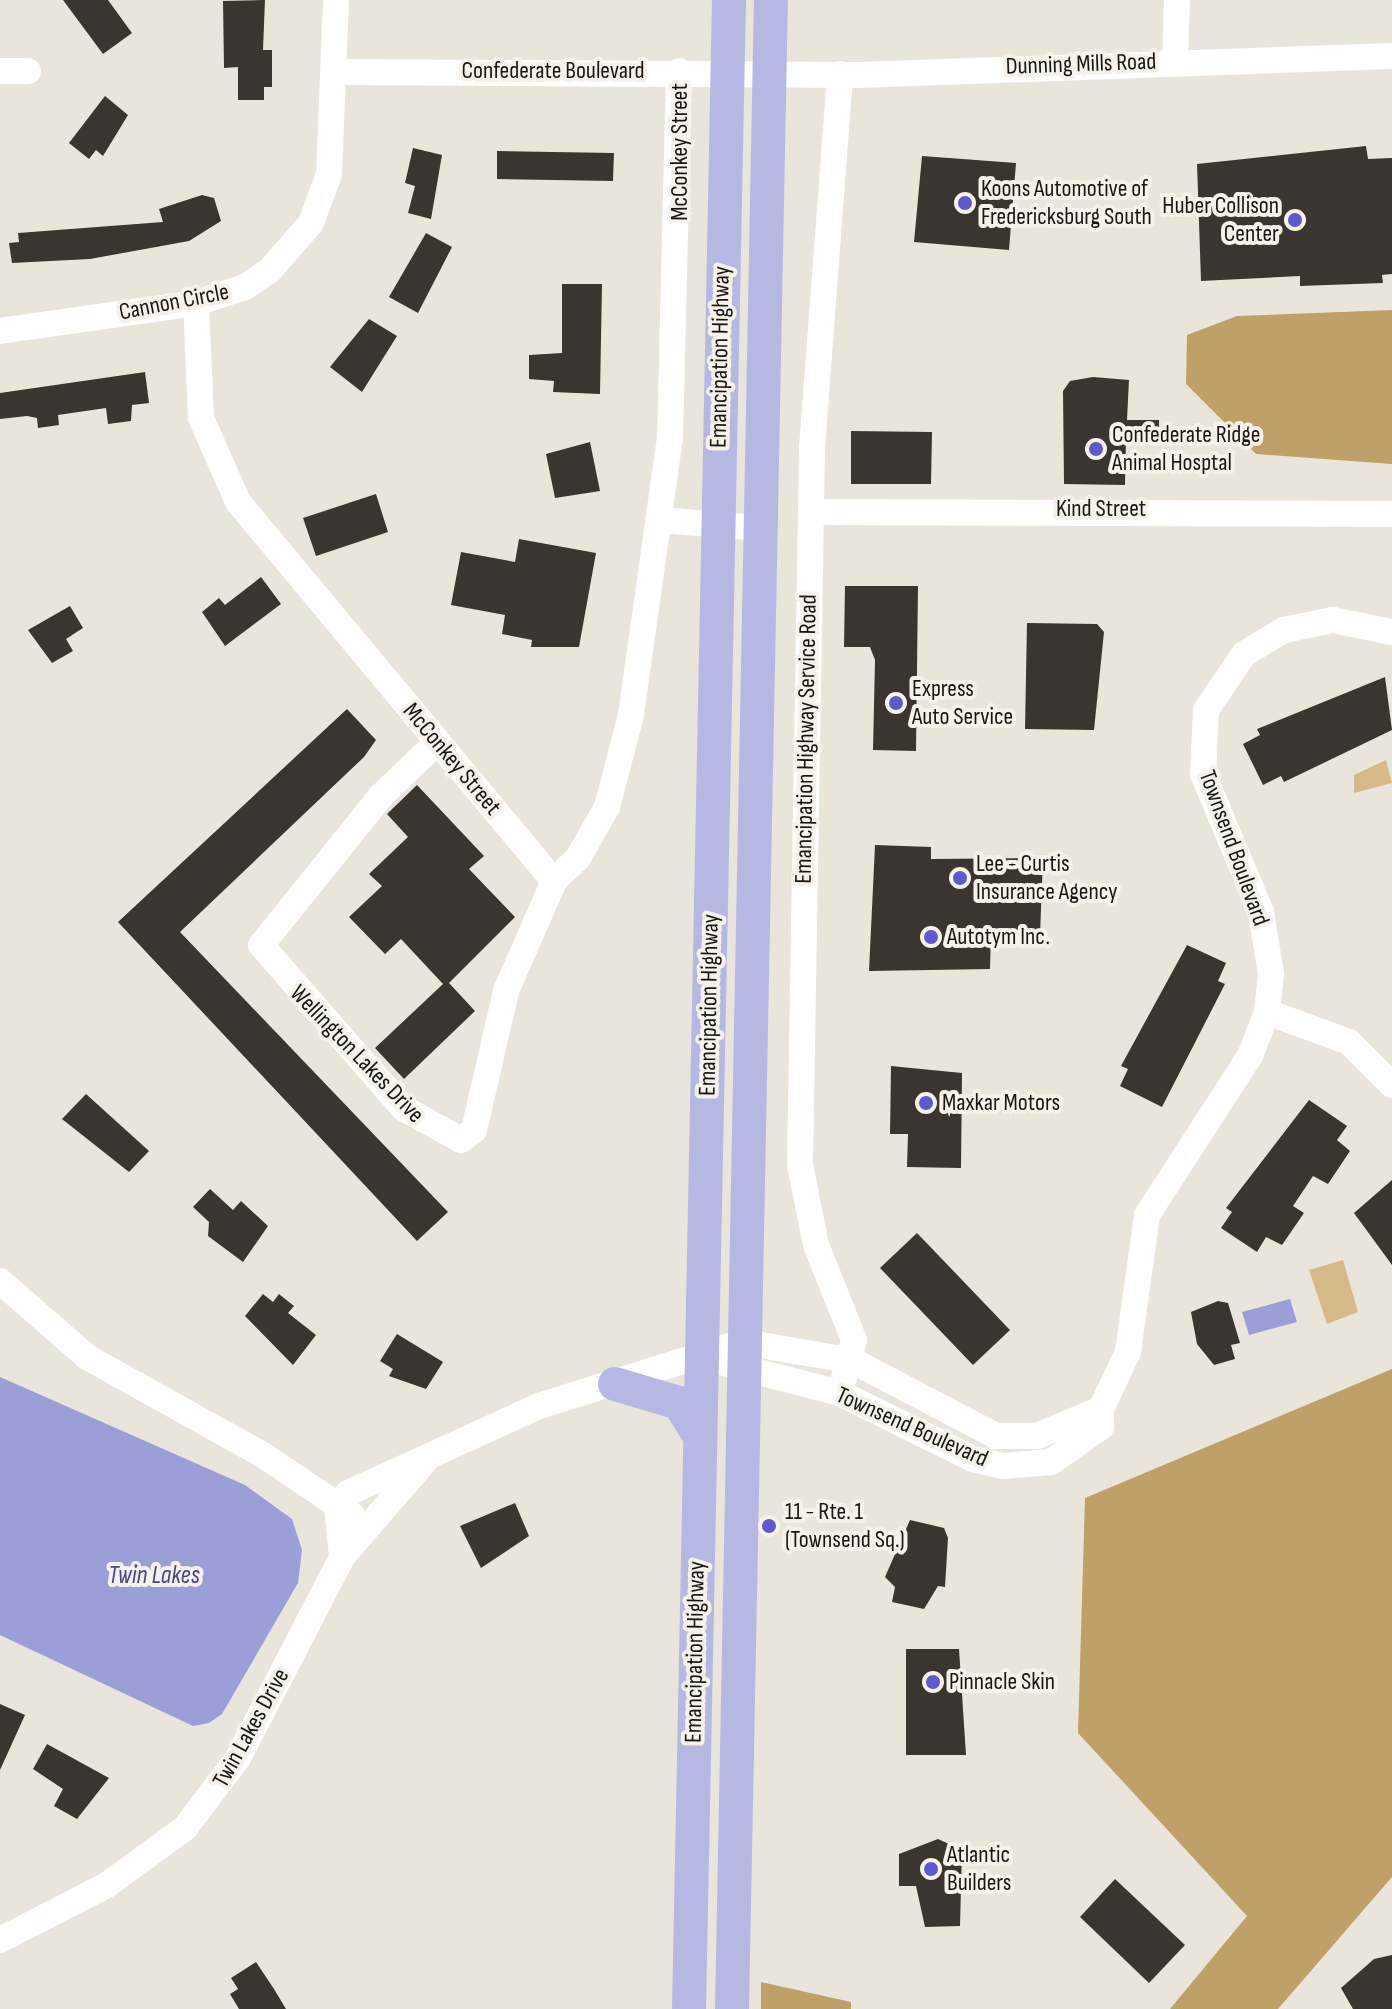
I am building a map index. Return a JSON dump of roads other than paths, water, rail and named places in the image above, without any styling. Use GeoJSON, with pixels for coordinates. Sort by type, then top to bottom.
{"type":"FeatureCollection","features":[{"type":"Feature","properties":{"kind":"main road","name":"Emancipation Highway"},"geometry":{"type":"LineString","coordinates":[[689,2009],[697,1356],[729,0]]}},
{"type":"Feature","properties":{"kind":"main road","name":"Emancipation Highway"},"geometry":{"type":"LineString","coordinates":[[732,2009],[771,0]]}},
{"type":"Feature","properties":{"kind":"main road"},"geometry":{"type":"LineString","coordinates":[[615,1384],[679,1403],[697,1432]]}},
{"type":"Feature","properties":{"kind":"street","name":"Cannon Circle"},"geometry":{"type":"LineString","coordinates":[[0,331],[196,303],[245,287],[311,223],[335,142],[336,0]]}},
{"type":"Feature","properties":{"kind":"street"},"geometry":{"type":"LineString","coordinates":[[1175,60],[1177,0]]}},
{"type":"Feature","properties":{"kind":"street","name":"Dunning Mills Road"},"geometry":{"type":"LineString","coordinates":[[770,74],[1392,56]]}},
{"type":"Feature","properties":{"kind":"street"},"geometry":{"type":"LineString","coordinates":[[0,71],[28,71]]}},
{"type":"Feature","properties":{"kind":"street","name":"Confederate Boulevard"},"geometry":{"type":"LineString","coordinates":[[336,72],[679,71],[770,74]]}},
{"type":"Feature","properties":{"kind":"street","name":"McConkey Street"},"geometry":{"type":"LineString","coordinates":[[196,303],[201,418],[222,474],[259,531],[554,881],[578,858],[607,807],[642,658],[660,520],[677,330],[679,71]]}},
{"type":"Feature","properties":{"kind":"street","name":"Emancipation Highway Service Road"},"geometry":{"type":"LineString","coordinates":[[840,74],[811,512],[800,1165],[816,1245],[850,1322],[853,1361],[840,1393]]}},
{"type":"Feature","properties":{"kind":"street","name":"Kind Street"},"geometry":{"type":"LineString","coordinates":[[811,512],[1392,514]]}},
{"type":"Feature","properties":{"kind":"street"},"geometry":{"type":"LineString","coordinates":[[660,520],[760,528]]}},
{"type":"Feature","properties":{"kind":"street","name":"Townsend Boulevard"},"geometry":{"type":"LineString","coordinates":[[743,1357],[840,1393],[973,1459],[1003,1466],[1051,1462],[1084,1443],[1101,1427],[1101,1409],[1128,1352],[1147,1215],[1250,1056],[1267,1012],[1271,974],[1261,912],[1203,774],[1206,710],[1244,654],[1284,630],[1333,620],[1392,632]]}},
{"type":"Feature","properties":{"kind":"street","name":"Wellington Lakes Drive"},"geometry":{"type":"LineString","coordinates":[[437,742],[381,796],[261,945],[403,1108],[455,1140],[474,1130],[506,991],[554,881]]}},
{"type":"Feature","properties":{"kind":"street"},"geometry":{"type":"LineString","coordinates":[[1267,1012],[1349,1042],[1392,1085]]}},
{"type":"Feature","properties":{"kind":"street"},"geometry":{"type":"LineString","coordinates":[[0,1281],[87,1357],[263,1455],[370,1527]]}},
{"type":"Feature","properties":{"kind":"street"},"geometry":{"type":"LineString","coordinates":[[697,1356],[743,1357]]}},
{"type":"Feature","properties":{"kind":"street","name":"Twin Lakes Drive"},"geometry":{"type":"LineString","coordinates":[[337,1506],[348,1493],[539,1406],[697,1356]]}},
{"type":"Feature","properties":{"kind":"street","name":"Townsend Boulevard"},"geometry":{"type":"LineString","coordinates":[[743,1357],[853,1361],[996,1436],[1037,1436],[1101,1409]]}},
{"type":"Feature","properties":{"kind":"street","name":"Twin Lakes Drive"},"geometry":{"type":"LineString","coordinates":[[0,1940],[107,1885],[185,1828],[238,1758],[342,1557],[429,1455]]}},
{"type":"Feature","properties":{"kind":"street"},"geometry":{"type":"LineString","coordinates":[[337,1506],[342,1557]]}},
{"type":"Feature","properties":{"kind":"water"},"geometry":{"type":"Polygon","coordinates":[[[1290,1299],[1297,1322],[1249,1335],[1242,1312],[1290,1299]]]}},
{"type":"Feature","properties":{"kind":"water","name":"Twin Lakes"},"geometry":{"type":"Polygon","coordinates":[[[0,1377],[245,1485],[292,1519],[302,1550],[298,1583],[222,1714],[209,1723],[193,1726],[0,1635],[0,1377]]]}},
{"type":"Feature","properties":{"kind":"place","name":"Koons Automotive of Fredericksburg South"},"geometry":{"type":"Point","coordinates":[965,203]}},
{"type":"Feature","properties":{"kind":"place","name":"Huber Collison Center"},"geometry":{"type":"Point","coordinates":[1295,220]}},
{"type":"Feature","properties":{"kind":"place","name":"Confederate Ridge Animal Hosptal"},"geometry":{"type":"Point","coordinates":[1096,449]}},
{"type":"Feature","properties":{"kind":"place","name":"Express Auto Service"},"geometry":{"type":"Point","coordinates":[896,703]}},
{"type":"Feature","properties":{"kind":"place","name":"Lee - Curtis Insurance Agency"},"geometry":{"type":"Point","coordinates":[960,878]}},
{"type":"Feature","properties":{"kind":"place","name":"Autotym Inc."},"geometry":{"type":"Point","coordinates":[931,937]}},
{"type":"Feature","properties":{"kind":"place","name":"Maxkar Motors"},"geometry":{"type":"Point","coordinates":[926,1103]}},
{"type":"Feature","properties":{"kind":"place","name":"11 - Rte. 1 (Townsend Sq.)"},"geometry":{"type":"Point","coordinates":[769,1526]}},
{"type":"Feature","properties":{"kind":"place","name":"Pinnacle Skin"},"geometry":{"type":"Point","coordinates":[933,1682]}},
{"type":"Feature","properties":{"kind":"place","name":"Atlantic Builders"},"geometry":{"type":"Point","coordinates":[931,1869]}}]}
